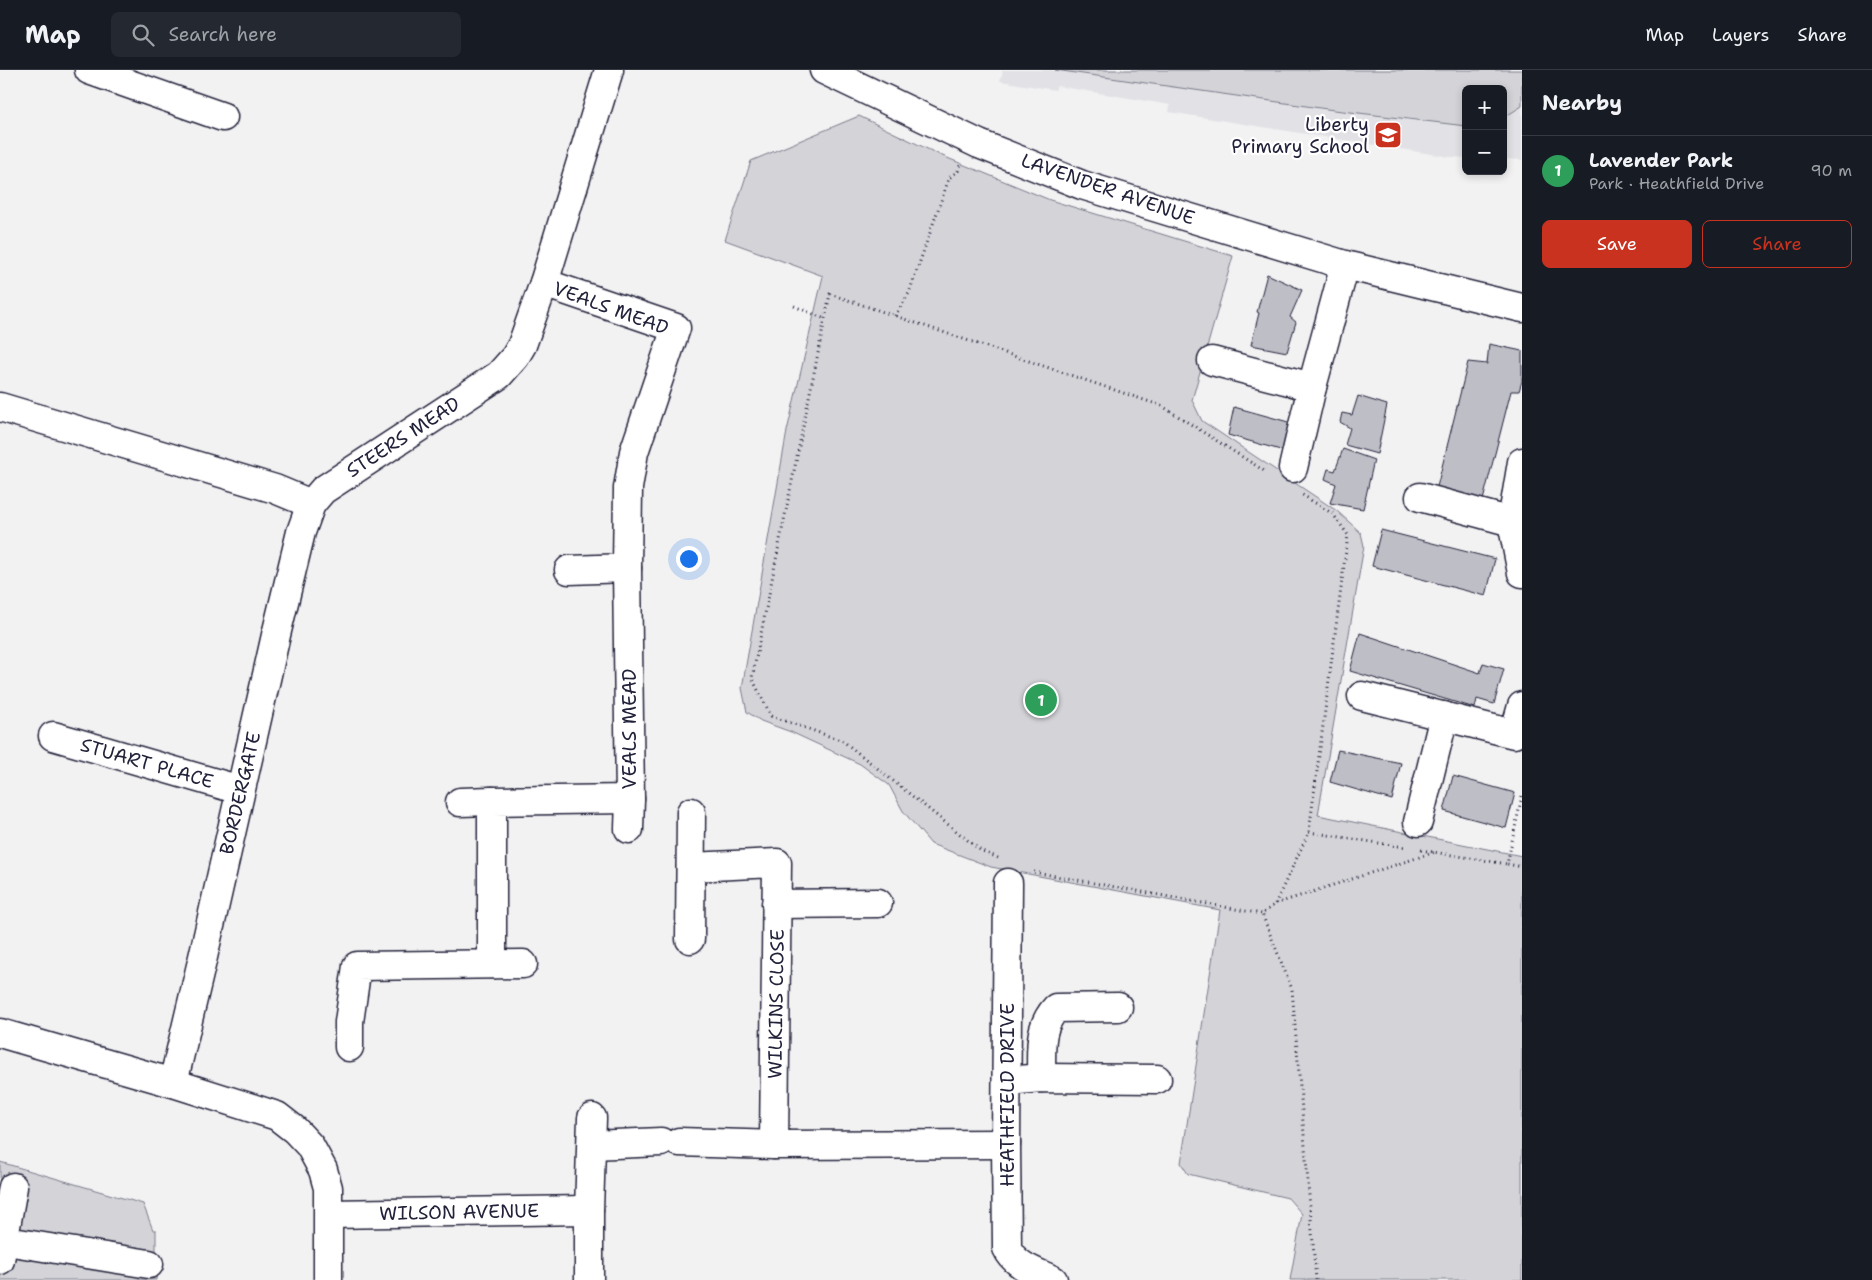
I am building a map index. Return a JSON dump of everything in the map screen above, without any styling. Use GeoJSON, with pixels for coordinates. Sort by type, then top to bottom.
{"type":"FeatureCollection","features":[{"type":"Feature","properties":{"kind":"street"},"geometry":{"type":"LineString","coordinates":[[89,70],[223,117]]}},
{"type":"Feature","properties":{"kind":"street","name":"STEERS MEAD"},"geometry":{"type":"LineString","coordinates":[[311,504],[323,490],[508,367],[522,344],[544,283],[609,70]]}},
{"type":"Feature","properties":{"kind":"street","name":"LAVENDER AVENUE"},"geometry":{"type":"LineString","coordinates":[[824,70],[866,80],[971,140],[1082,185],[1345,265],[1522,308]]}},
{"type":"Feature","properties":{"kind":"street"},"geometry":{"type":"LineString","coordinates":[[1287,478],[1345,265]]}},
{"type":"Feature","properties":{"kind":"street","name":"VEALS MEAD"},"geometry":{"type":"LineString","coordinates":[[460,802],[630,799],[627,568],[628,488],[634,452],[676,328],[544,283]]}},
{"type":"Feature","properties":{"kind":"street"},"geometry":{"type":"LineString","coordinates":[[1212,361],[1312,387]]}},
{"type":"Feature","properties":{"kind":"street"},"geometry":{"type":"LineString","coordinates":[[0,407],[275,489],[311,504]]}},
{"type":"Feature","properties":{"kind":"street"},"geometry":{"type":"LineString","coordinates":[[1522,463],[1512,522],[1522,573]]}},
{"type":"Feature","properties":{"kind":"street"},"geometry":{"type":"LineString","coordinates":[[1420,497],[1512,522]]}},
{"type":"Feature","properties":{"kind":"street","name":"BORDERGATE"},"geometry":{"type":"LineString","coordinates":[[173,1083],[301,532],[311,504]]}},
{"type":"Feature","properties":{"kind":"street"},"geometry":{"type":"LineString","coordinates":[[568,570],[627,568]]}},
{"type":"Feature","properties":{"kind":"street"},"geometry":{"type":"LineString","coordinates":[[1362,696],[1514,734],[1522,706]]}},
{"type":"Feature","properties":{"kind":"street"},"geometry":{"type":"LineString","coordinates":[[1418,822],[1444,716]]}},
{"type":"Feature","properties":{"kind":"street","name":"STUART PLACE"},"geometry":{"type":"LineString","coordinates":[[53,736],[240,790]]}},
{"type":"Feature","properties":{"kind":"street"},"geometry":{"type":"LineString","coordinates":[[629,829],[630,799]]}},
{"type":"Feature","properties":{"kind":"street"},"geometry":{"type":"LineString","coordinates":[[492,801],[492,964]]}},
{"type":"Feature","properties":{"kind":"street"},"geometry":{"type":"LineString","coordinates":[[690,939],[691,812]]}},
{"type":"Feature","properties":{"kind":"street","name":"WILKINS CLOSE"},"geometry":{"type":"LineString","coordinates":[[691,867],[777,863],[774,1145]]}},
{"type":"Feature","properties":{"kind":"street","name":"HEATHFIELD DRIVE"},"geometry":{"type":"LineString","coordinates":[[1014,872],[1007,1081],[1007,1248],[1011,1258],[1019,1264],[1053,1280]]}},
{"type":"Feature","properties":{"kind":"street"},"geometry":{"type":"LineString","coordinates":[[776,904],[878,903]]}},
{"type":"Feature","properties":{"kind":"street"},"geometry":{"type":"LineString","coordinates":[[349,1047],[349,1022],[358,966],[523,964]]}},
{"type":"Feature","properties":{"kind":"street"},"geometry":{"type":"LineString","coordinates":[[1041,1078],[1042,1033],[1047,1018],[1056,1008],[1118,1007]]}},
{"type":"Feature","properties":{"kind":"street"},"geometry":{"type":"LineString","coordinates":[[0,1033],[173,1083],[277,1116],[295,1130],[310,1146],[323,1170],[328,1188],[328,1280]]}},
{"type":"Feature","properties":{"kind":"street"},"geometry":{"type":"LineString","coordinates":[[1007,1081],[1041,1078],[1157,1079]]}},
{"type":"Feature","properties":{"kind":"street"},"geometry":{"type":"LineString","coordinates":[[589,1280],[592,1118]]}},
{"type":"Feature","properties":{"kind":"street"},"geometry":{"type":"LineString","coordinates":[[592,1145],[670,1142],[774,1145],[1006,1144]]}},
{"type":"Feature","properties":{"kind":"street"},"geometry":{"type":"LineString","coordinates":[[13,1187],[1,1247],[149,1264]]}},
{"type":"Feature","properties":{"kind":"street","name":"WILSON AVENUE"},"geometry":{"type":"LineString","coordinates":[[329,1214],[589,1210]]}},
{"type":"Feature","properties":{"kind":"path"},"geometry":{"type":"LineString","coordinates":[[895,316],[909,293],[949,178],[958,171],[971,140]]}},
{"type":"Feature","properties":{"kind":"path"},"geometry":{"type":"LineString","coordinates":[[1275,904],[1309,832],[1348,535],[1333,514],[1287,478],[1162,406],[830,294],[752,678],[771,716],[843,741],[980,850],[1014,872],[1262,914],[1275,904],[1435,852]]}},
{"type":"Feature","properties":{"kind":"path"},"geometry":{"type":"LineString","coordinates":[[794,306],[825,319]]}},
{"type":"Feature","properties":{"kind":"path"},"geometry":{"type":"LineString","coordinates":[[1522,796],[1506,864],[1522,867]]}},
{"type":"Feature","properties":{"kind":"path"},"geometry":{"type":"LineString","coordinates":[[1262,914],[1292,990],[1316,1280]]}},
{"type":"Feature","properties":{"kind":"shaded area","name":"Liberty Primary School"},"geometry":{"type":"Polygon","coordinates":[[[1003,70],[1522,70],[1522,160],[1507,159],[1507,85],[1462,85],[1462,158],[1169,112],[1170,105],[1057,86],[1055,90],[1000,81],[1003,70]]]}},
{"type":"Feature","properties":{"kind":"shaded area"},"geometry":{"type":"Polygon","coordinates":[[[1055,70],[1522,70],[1522,106],[1507,115],[1507,85],[1462,85],[1462,126],[1334,110],[1055,70]]]}},
{"type":"Feature","properties":{"kind":"shaded area"},"geometry":{"type":"Polygon","coordinates":[[[859,116],[940,155],[1050,200],[1233,256],[1192,400],[1202,421],[1337,511],[1361,533],[1364,546],[1318,815],[1522,856],[1522,1280],[1290,1280],[1302,1214],[1288,1198],[1188,1174],[1181,1163],[1220,910],[991,867],[931,844],[903,811],[889,785],[860,764],[791,732],[761,721],[747,712],[742,688],[787,431],[823,276],[725,240],[751,161],[859,116]]]}},
{"type":"Feature","properties":{"kind":"shaded area"},"geometry":{"type":"Polygon","coordinates":[[[0,1162],[143,1204],[153,1230],[156,1230],[156,1280],[0,1280],[0,1162]]]}},
{"type":"Feature","properties":{"kind":"building"},"geometry":{"type":"Polygon","coordinates":[[[1267,274],[1302,290],[1290,317],[1296,322],[1287,352],[1251,345],[1267,274]]]}},
{"type":"Feature","properties":{"kind":"building"},"geometry":{"type":"Polygon","coordinates":[[[1489,344],[1522,351],[1522,381],[1519,391],[1511,391],[1481,508],[1435,495],[1468,362],[1487,364],[1489,344]]]}},
{"type":"Feature","properties":{"kind":"building"},"geometry":{"type":"Polygon","coordinates":[[[1358,396],[1387,405],[1377,454],[1345,445],[1350,428],[1340,422],[1342,413],[1352,415],[1358,396]]]}},
{"type":"Feature","properties":{"kind":"building"},"geometry":{"type":"Polygon","coordinates":[[[1234,407],[1292,423],[1284,451],[1228,435],[1234,407]]]}},
{"type":"Feature","properties":{"kind":"building"},"geometry":{"type":"Polygon","coordinates":[[[1343,449],[1374,460],[1363,509],[1330,503],[1336,484],[1325,479],[1328,469],[1335,471],[1343,449]]]}},
{"type":"Feature","properties":{"kind":"building"},"geometry":{"type":"Polygon","coordinates":[[[1381,530],[1495,559],[1486,596],[1372,566],[1381,530]]]}},
{"type":"Feature","properties":{"kind":"building"},"geometry":{"type":"Polygon","coordinates":[[[1360,633],[1480,673],[1483,663],[1504,669],[1494,704],[1477,699],[1475,708],[1350,671],[1360,633]]]}},
{"type":"Feature","properties":{"kind":"building"},"geometry":{"type":"Polygon","coordinates":[[[1338,750],[1401,763],[1392,800],[1330,782],[1338,750]]]}},
{"type":"Feature","properties":{"kind":"building"},"geometry":{"type":"Polygon","coordinates":[[[1453,776],[1515,793],[1506,828],[1444,811],[1453,776]]]}},
{"type":"Feature","properties":{"kind":"place","name":"Liberty Primary School"},"geometry":{"type":"Point","coordinates":[1388,135]}},
{"type":"Feature","properties":{"kind":"place","name":"Lavender Park"},"geometry":{"type":"Point","coordinates":[1041,700]}}]}
